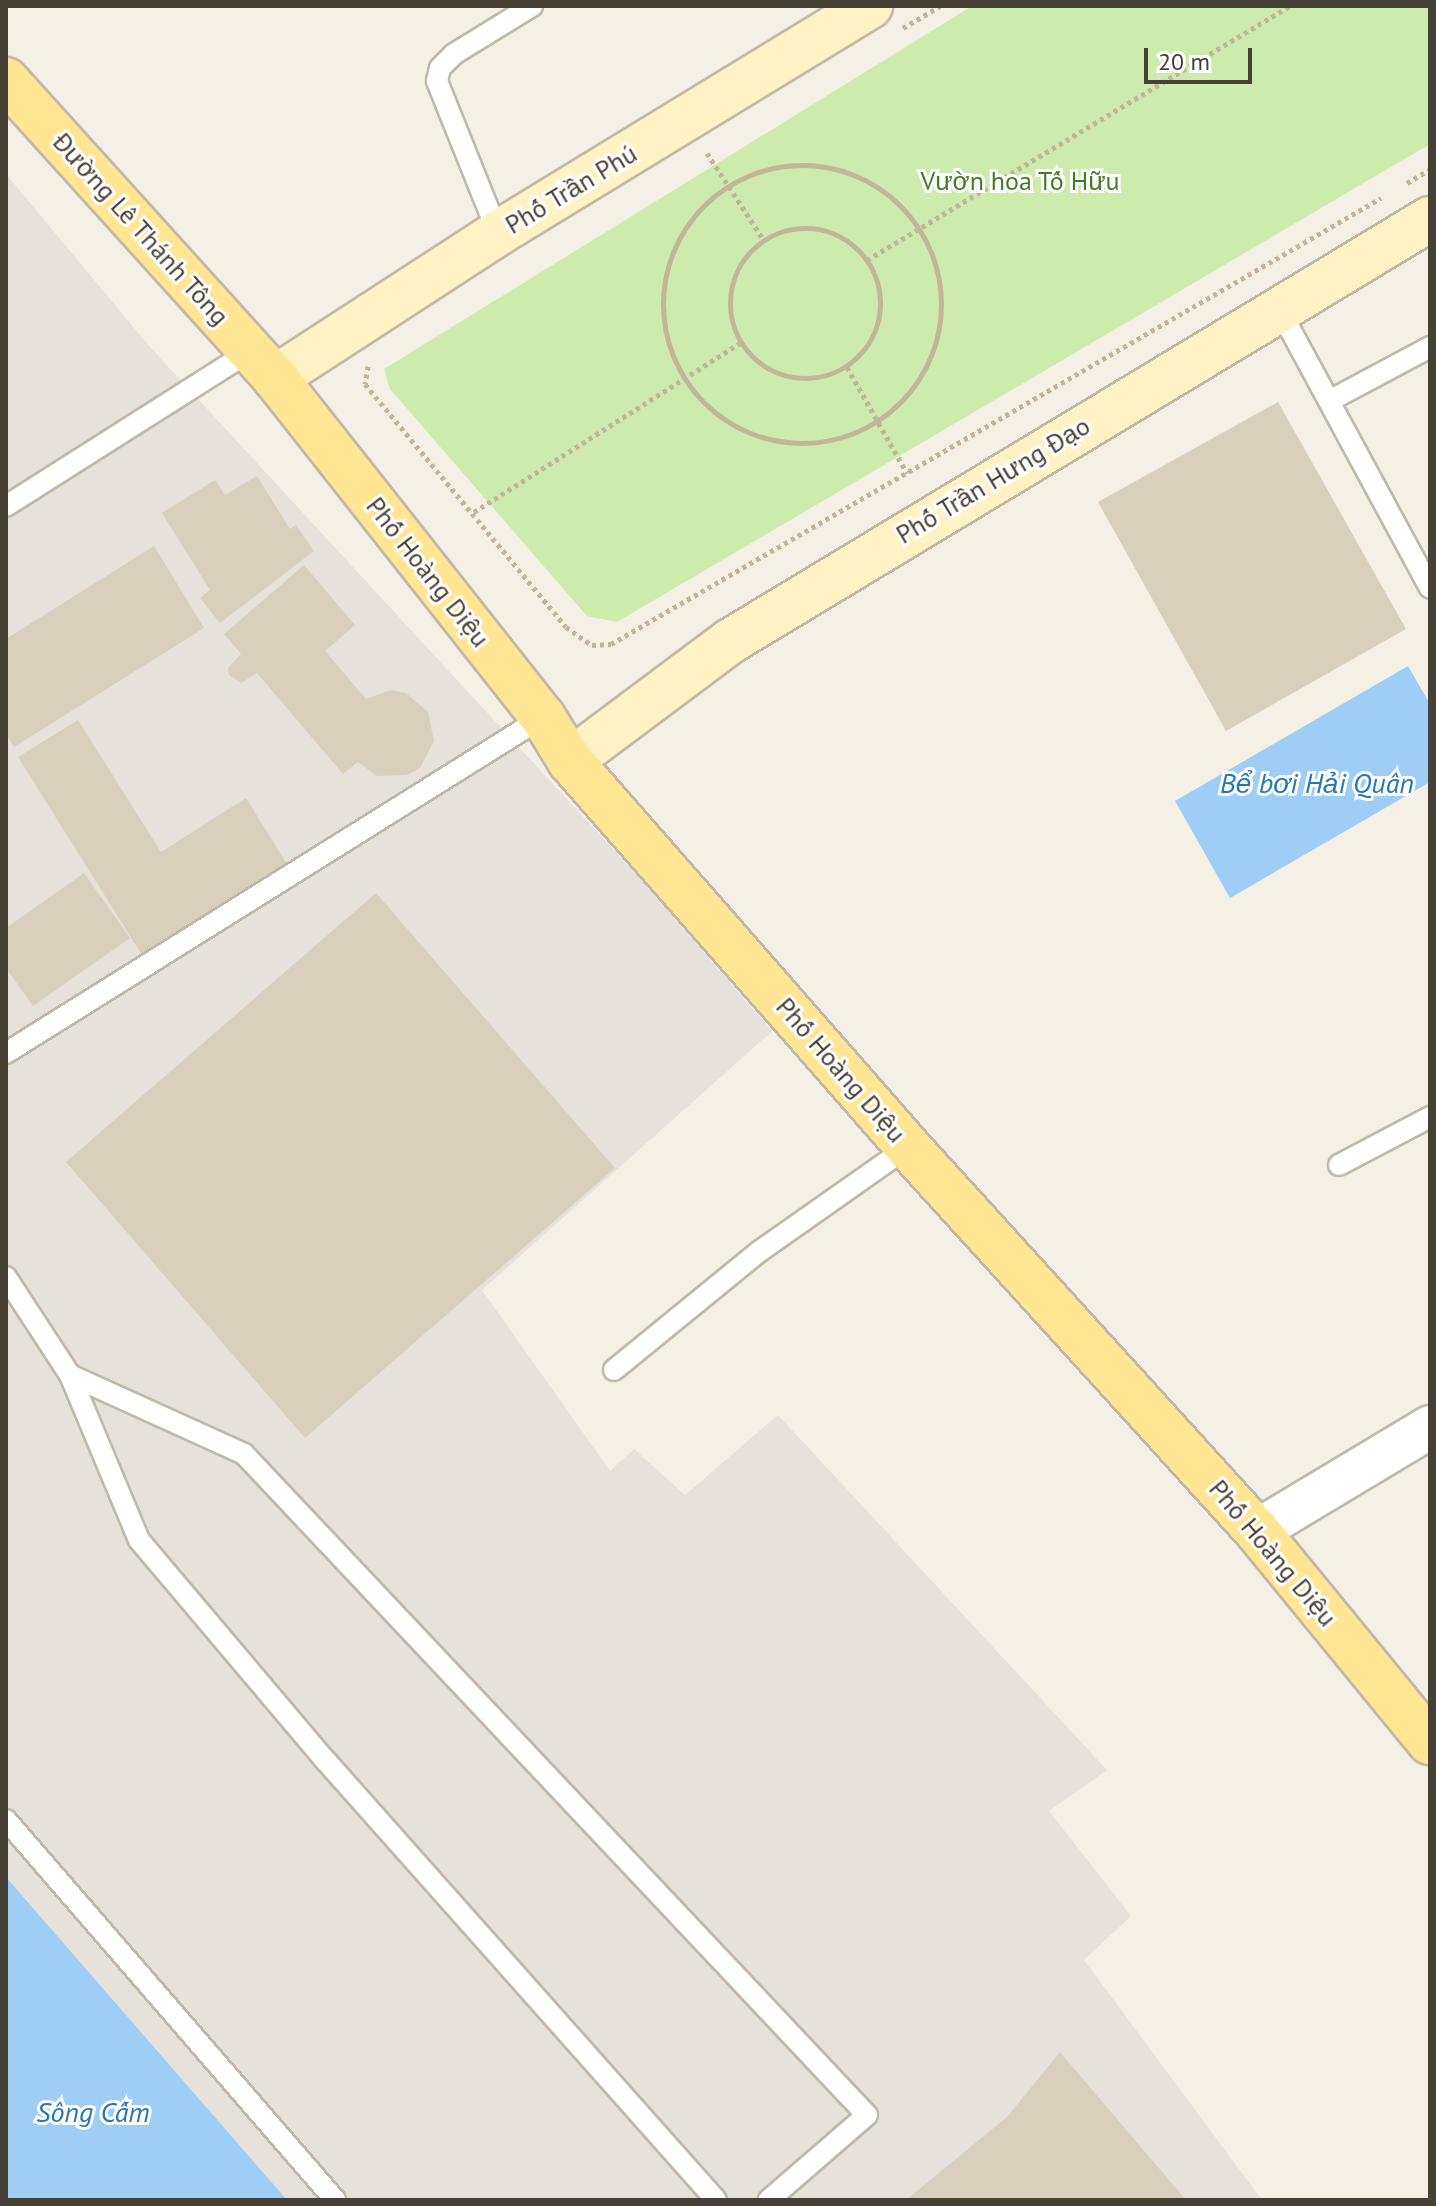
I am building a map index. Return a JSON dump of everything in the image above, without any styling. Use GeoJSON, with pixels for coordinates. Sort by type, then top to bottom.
{"type":"FeatureCollection","features":[{"type":"Feature","properties":{"kind":"main road","name":"Phố Trần Phú"},"geometry":{"type":"LineString","coordinates":[[264,364],[885,18]]}},
{"type":"Feature","properties":{"kind":"main road","name":"Đường Lê Thánh Tông"},"geometry":{"type":"LineString","coordinates":[[6,80],[264,364]]}},
{"type":"Feature","properties":{"kind":"main road","name":"Phố Trần Hưng Đạo"},"geometry":{"type":"LineString","coordinates":[[570,761],[729,642],[1278,307],[1430,219]]}},
{"type":"Feature","properties":{"kind":"main road","name":"Phố Hoàng Diệu"},"geometry":{"type":"LineString","coordinates":[[264,364],[543,717],[570,761],[908,1147],[1257,1531],[1430,1742]]}},
{"type":"Feature","properties":{"kind":"street"},"geometry":{"type":"LineString","coordinates":[[1257,1531],[1430,1427]]}},
{"type":"Feature","properties":{"kind":"lane"},"geometry":{"type":"LineString","coordinates":[[498,233],[437,81],[440,68],[454,54],[532,6]]}},
{"type":"Feature","properties":{"kind":"lane"},"geometry":{"type":"LineString","coordinates":[[1278,307],[1430,588]]}},
{"type":"Feature","properties":{"kind":"lane"},"geometry":{"type":"LineString","coordinates":[[1329,401],[1430,347]]}},
{"type":"Feature","properties":{"kind":"lane"},"geometry":{"type":"LineString","coordinates":[[6,506],[264,364]]}},
{"type":"Feature","properties":{"kind":"lane"},"geometry":{"type":"LineString","coordinates":[[6,1053],[543,717]]}},
{"type":"Feature","properties":{"kind":"lane"},"geometry":{"type":"LineString","coordinates":[[1339,1165],[1430,1117]]}},
{"type":"Feature","properties":{"kind":"lane"},"geometry":{"type":"LineString","coordinates":[[614,1370],[760,1251],[908,1147]]}},
{"type":"Feature","properties":{"kind":"lane"},"geometry":{"type":"LineString","coordinates":[[6,1277],[70,1375],[139,1540],[336,1772],[716,2200]]}},
{"type":"Feature","properties":{"kind":"lane"},"geometry":{"type":"LineString","coordinates":[[70,1375],[244,1454],[867,2115],[769,2200]]}},
{"type":"Feature","properties":{"kind":"lane"},"geometry":{"type":"LineString","coordinates":[[6,1820],[335,2200]]}},
{"type":"Feature","properties":{"kind":"path"},"geometry":{"type":"LineString","coordinates":[[885,18],[940,6]]}},
{"type":"Feature","properties":{"kind":"path"},"geometry":{"type":"LineString","coordinates":[[867,260],[1290,6]]}},
{"type":"Feature","properties":{"kind":"path"},"geometry":{"type":"LineString","coordinates":[[691,158],[717,142]]}},
{"type":"Feature","properties":{"kind":"path"},"geometry":{"type":"LineString","coordinates":[[704,150],[763,239]]}},
{"type":"Feature","properties":{"kind":"path"},"geometry":{"type":"LineString","coordinates":[[795,163],[843,169],[887,192],[919,227],[938,268],[942,312],[926,368],[911,393],[878,422],[838,440],[794,444],[751,435],[713,412],[684,379],[665,334],[663,285],[677,239],[707,200],[747,174],[795,163]]}},
{"type":"Feature","properties":{"kind":"path"},"geometry":{"type":"LineString","coordinates":[[1402,185],[1430,169]]}},
{"type":"Feature","properties":{"kind":"path"},"geometry":{"type":"LineString","coordinates":[[370,360],[365,384],[474,512],[566,627],[592,645],[611,644],[1389,193]]}},
{"type":"Feature","properties":{"kind":"path"},"geometry":{"type":"LineString","coordinates":[[819,229],[851,242],[867,260],[878,281],[876,329],[865,350],[847,367],[801,379],[767,367],[740,343],[732,321],[732,286],[746,255],[763,239],[785,230],[819,229]]}},
{"type":"Feature","properties":{"kind":"path"},"geometry":{"type":"LineString","coordinates":[[474,512],[740,343]]}},
{"type":"Feature","properties":{"kind":"path"},"geometry":{"type":"LineString","coordinates":[[847,367],[907,473]]}},
{"type":"Feature","properties":{"kind":"shaded area"},"geometry":{"type":"Polygon","coordinates":[[[6,174],[150,347],[635,873],[772,1031],[482,1290],[610,1471],[634,1449],[685,1495],[778,1415],[1107,1770],[1049,1811],[1131,1916],[1084,1960],[1262,2200],[287,2200],[6,1877],[6,174]]]}},
{"type":"Feature","properties":{"kind":"green space","name":"Vườn hoa Tố Hữu"},"geometry":{"type":"Polygon","coordinates":[[[972,6],[1430,6],[1430,144],[617,622],[587,616],[390,389],[384,369],[972,6]]]}},
{"type":"Feature","properties":{"kind":"water","name":"Bể bơi Hải Quân"},"geometry":{"type":"Polygon","coordinates":[[[1408,666],[1430,704],[1430,782],[1230,898],[1175,801],[1408,666]]]}},
{"type":"Feature","properties":{"kind":"water","name":"Sông Cấm"},"geometry":{"type":"Polygon","coordinates":[[[6,1877],[287,2200],[6,2200],[6,1877]]]}},
{"type":"Feature","properties":{"kind":"building"},"geometry":{"type":"Polygon","coordinates":[[[1278,402],[1406,629],[1226,731],[1098,502],[1278,402]]]}},
{"type":"Feature","properties":{"kind":"building"},"geometry":{"type":"Polygon","coordinates":[[[257,476],[290,529],[296,525],[314,551],[220,623],[200,598],[210,590],[162,513],[215,480],[225,495],[257,476]]]}},
{"type":"Feature","properties":{"kind":"building"},"geometry":{"type":"Polygon","coordinates":[[[154,546],[204,628],[14,747],[6,734],[6,639],[154,546]]]}},
{"type":"Feature","properties":{"kind":"building"},"geometry":{"type":"Polygon","coordinates":[[[304,565],[355,625],[325,651],[366,699],[391,690],[406,693],[428,712],[434,741],[420,768],[407,775],[377,776],[358,762],[343,774],[257,673],[241,683],[229,675],[228,668],[241,654],[224,634],[304,565]]]}},
{"type":"Feature","properties":{"kind":"building"},"geometry":{"type":"Polygon","coordinates":[[[78,720],[161,852],[246,798],[287,864],[142,955],[18,757],[78,720]]]}},
{"type":"Feature","properties":{"kind":"building"},"geometry":{"type":"Polygon","coordinates":[[[84,873],[130,938],[33,1006],[6,968],[6,928],[84,873]]]}},
{"type":"Feature","properties":{"kind":"building"},"geometry":{"type":"Polygon","coordinates":[[[376,893],[615,1168],[305,1438],[66,1162],[376,893]]]}},
{"type":"Feature","properties":{"kind":"building"},"geometry":{"type":"Polygon","coordinates":[[[1060,2052],[1186,2200],[906,2200],[1007,2117],[1060,2052]]]}}]}
